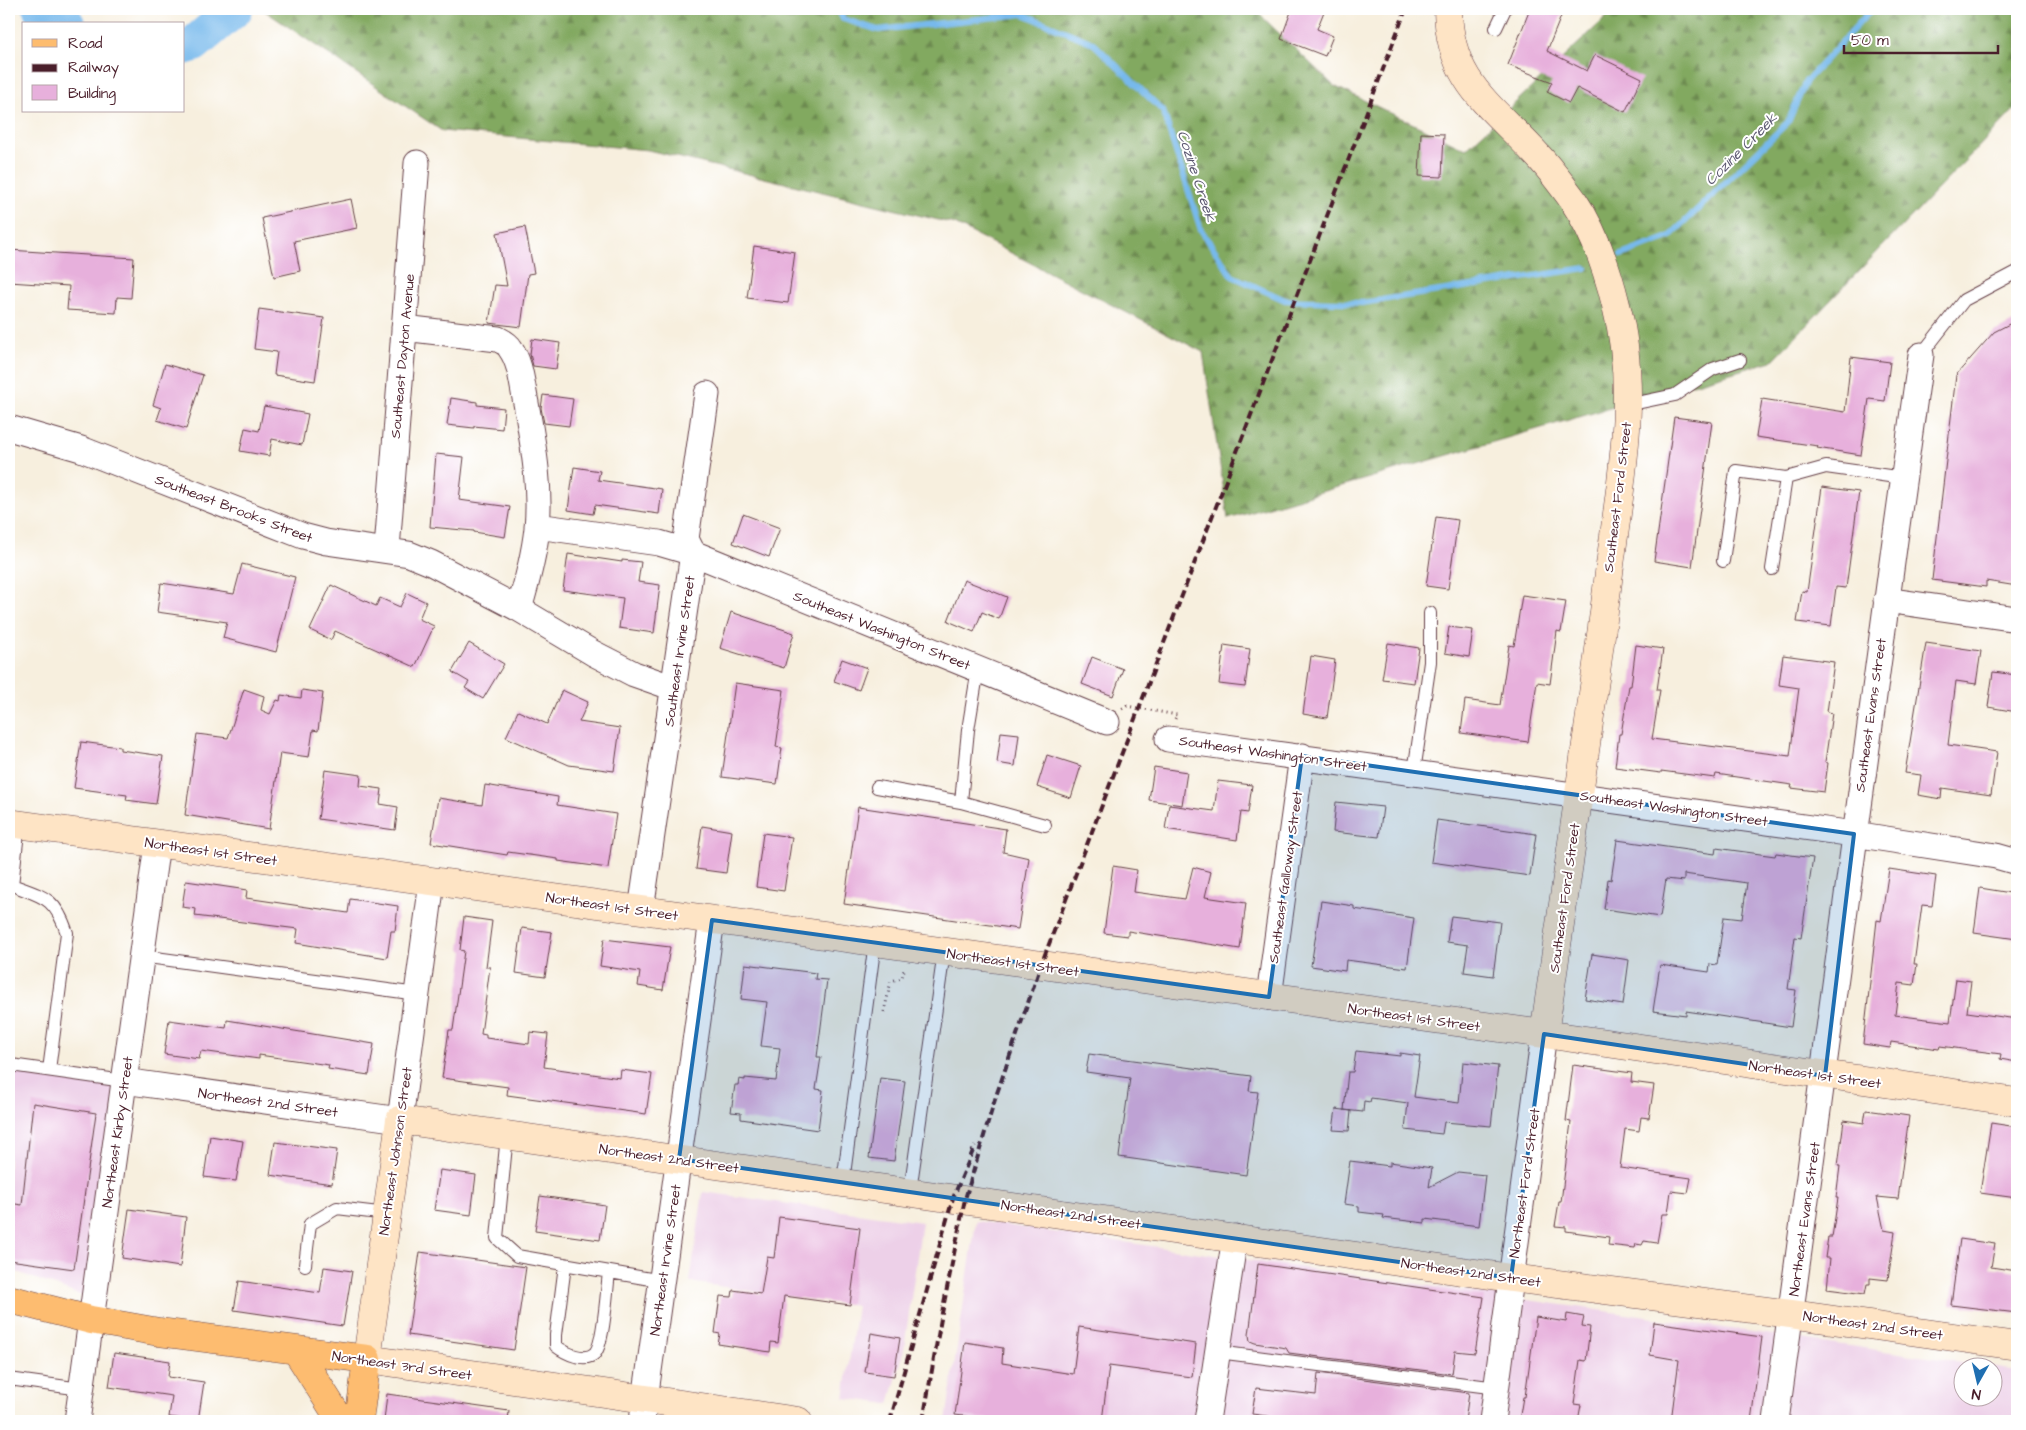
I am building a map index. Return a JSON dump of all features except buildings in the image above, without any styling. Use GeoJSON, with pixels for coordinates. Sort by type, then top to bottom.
{"type":"FeatureCollection","features":[{"type":"Feature","properties":{"kind":"main road","name":"Northeast 3rd Street"},"geometry":{"type":"LineString","coordinates":[[9,1300],[91,1320],[159,1332],[367,1359]]}},
{"type":"Feature","properties":{"kind":"main road"},"geometry":{"type":"LineString","coordinates":[[296,1350],[341,1421]]}},
{"type":"Feature","properties":{"kind":"main road","name":"Northeast Johnson Street"},"geometry":{"type":"LineString","coordinates":[[359,1421],[367,1359]]}},
{"type":"Feature","properties":{"kind":"street","name":"Southeast Ford Street"},"geometry":{"type":"LineString","coordinates":[[1448,9],[1450,39],[1460,64],[1475,92],[1540,157],[1574,201],[1596,241],[1617,308],[1625,354],[1628,405],[1623,462],[1544,1034]]}},
{"type":"Feature","properties":{"kind":"street","name":"Southeast Dayton Avenue"},"geometry":{"type":"LineString","coordinates":[[387,549],[418,163]]}},
{"type":"Feature","properties":{"kind":"street"},"geometry":{"type":"LineString","coordinates":[[404,328],[477,335],[498,339],[509,346],[520,374],[536,474],[537,526],[532,562],[519,609]]}},
{"type":"Feature","properties":{"kind":"street","name":"Southeast Evans Street"},"geometry":{"type":"LineString","coordinates":[[1825,1076],[1854,834],[1921,355]]}},
{"type":"Feature","properties":{"kind":"street","name":"Southeast Irvine Street"},"geometry":{"type":"LineString","coordinates":[[641,910],[693,554],[686,539],[707,394]]}},
{"type":"Feature","properties":{"kind":"street","name":"Southeast Brooks Street"},"geometry":{"type":"LineString","coordinates":[[9,428],[81,449],[303,536],[326,542],[387,549],[410,554],[519,609],[634,674],[674,688]]}},
{"type":"Feature","properties":{"kind":"street","name":"Southeast Washington Street"},"geometry":{"type":"LineString","coordinates":[[537,526],[659,543],[693,554],[1107,722]]}},
{"type":"Feature","properties":{"kind":"street"},"geometry":{"type":"LineString","coordinates":[[1886,600],[2017,619]]}},
{"type":"Feature","properties":{"kind":"street","name":"Southeast Washington Street"},"geometry":{"type":"LineString","coordinates":[[1168,738],[1854,834],[1996,856],[2017,862]]}},
{"type":"Feature","properties":{"kind":"street","name":"Southeast Galloway Street"},"geometry":{"type":"LineString","coordinates":[[1269,997],[1302,756]]}},
{"type":"Feature","properties":{"kind":"street","name":"Northeast 1st Street"},"geometry":{"type":"LineString","coordinates":[[14,824],[1544,1034],[1825,1076],[2017,1102]]}},
{"type":"Feature","properties":{"kind":"street","name":"Northeast Kirby Street"},"geometry":{"type":"LineString","coordinates":[[77,1421],[157,844]]}},
{"type":"Feature","properties":{"kind":"street","name":"Northeast Johnson Street"},"geometry":{"type":"LineString","coordinates":[[367,1359],[432,882]]}},
{"type":"Feature","properties":{"kind":"street","name":"Northeast Irvine Street"},"geometry":{"type":"LineString","coordinates":[[644,1410],[712,920]]}},
{"type":"Feature","properties":{"kind":"street","name":"Northeast Ford Street"},"geometry":{"type":"LineString","coordinates":[[1492,1421],[1544,1034]]}},
{"type":"Feature","properties":{"kind":"street","name":"Northeast Evans Street"},"geometry":{"type":"LineString","coordinates":[[1776,1421],[1825,1076]]}},
{"type":"Feature","properties":{"kind":"street","name":"Northeast 2nd Street"},"geometry":{"type":"LineString","coordinates":[[124,1081],[1235,1237],[1511,1278],[1791,1314],[2017,1346]]}},
{"type":"Feature","properties":{"kind":"street"},"geometry":{"type":"LineString","coordinates":[[1207,1421],[1235,1237]]}},
{"type":"Feature","properties":{"kind":"street","name":"Northeast 3rd Street"},"geometry":{"type":"LineString","coordinates":[[367,1359],[644,1410],[798,1421]]}},
{"type":"Feature","properties":{"kind":"lane"},"geometry":{"type":"LineString","coordinates":[[1496,28],[1505,9]]}},
{"type":"Feature","properties":{"kind":"lane"},"geometry":{"type":"LineString","coordinates":[[1921,355],[1964,300],[2017,272]]}},
{"type":"Feature","properties":{"kind":"lane"},"geometry":{"type":"LineString","coordinates":[[1628,405],[1674,395],[1713,369],[1740,360]]}},
{"type":"Feature","properties":{"kind":"lane"},"geometry":{"type":"LineString","coordinates":[[1723,561],[1736,471],[1786,478],[1826,467],[1904,478]]}},
{"type":"Feature","properties":{"kind":"lane"},"geometry":{"type":"LineString","coordinates":[[1772,569],[1786,478]]}},
{"type":"Feature","properties":{"kind":"lane"},"geometry":{"type":"LineString","coordinates":[[1414,772],[1430,662],[1430,613]]}},
{"type":"Feature","properties":{"kind":"lane"},"geometry":{"type":"LineString","coordinates":[[961,802],[968,730],[978,669]]}},
{"type":"Feature","properties":{"kind":"lane"},"geometry":{"type":"LineString","coordinates":[[877,787],[961,802],[1045,825]]}},
{"type":"Feature","properties":{"kind":"lane"},"geometry":{"type":"LineString","coordinates":[[14,824],[10,885],[47,898],[61,916],[67,933],[49,1070]]}},
{"type":"Feature","properties":{"kind":"lane"},"geometry":{"type":"LineString","coordinates":[[843,1182],[874,942]]}},
{"type":"Feature","properties":{"kind":"lane"},"geometry":{"type":"LineString","coordinates":[[910,1192],[944,952]]}},
{"type":"Feature","properties":{"kind":"lane"},"geometry":{"type":"LineString","coordinates":[[141,956],[417,994]]}},
{"type":"Feature","properties":{"kind":"lane"},"geometry":{"type":"LineString","coordinates":[[9,1067],[11,1065],[124,1081]]}},
{"type":"Feature","properties":{"kind":"lane"},"geometry":{"type":"LineString","coordinates":[[507,1135],[497,1238],[517,1256],[662,1281]]}},
{"type":"Feature","properties":{"kind":"lane"},"geometry":{"type":"LineString","coordinates":[[305,1265],[310,1224],[324,1215],[337,1208],[387,1214]]}},
{"type":"Feature","properties":{"kind":"lane"},"geometry":{"type":"LineString","coordinates":[[565,1265],[556,1346],[566,1353],[581,1357],[592,1356],[597,1351],[602,1331],[609,1272]]}},
{"type":"Feature","properties":{"kind":"lane"},"geometry":{"type":"LineString","coordinates":[[1218,1352],[1497,1388]]}},
{"type":"Feature","properties":{"kind":"lane"},"geometry":{"type":"LineString","coordinates":[[9,1379],[81,1389]]}},
{"type":"Feature","properties":{"kind":"path","name":"Southeast Washington Street"},"geometry":{"type":"LineString","coordinates":[[1107,722],[1127,706],[1177,715],[1168,738]]}},
{"type":"Feature","properties":{"kind":"path"},"geometry":{"type":"LineString","coordinates":[[882,1021],[891,981],[902,978],[911,948]]}},
{"type":"Feature","properties":{"kind":"highlighted area"},"geometry":{"type":"Polygon","coordinates":[[[1302,756],[1854,834],[1825,1076],[1544,1034],[1511,1278],[679,1159],[712,920],[1269,997],[1302,756]]]}},
{"type":"Feature","properties":{"kind":"shaded area"},"geometry":{"type":"Polygon","coordinates":[[[11,1065],[124,1081],[93,1300],[9,1269],[9,1081],[11,1065]]]}},
{"type":"Feature","properties":{"kind":"shaded area"},"geometry":{"type":"Polygon","coordinates":[[[703,1192],[922,1222],[903,1355],[889,1404],[844,1398],[857,1306],[690,1282],[703,1192]]]}},
{"type":"Feature","properties":{"kind":"shaded area"},"geometry":{"type":"Polygon","coordinates":[[[976,1221],[1954,1361],[1954,1408],[2004,1408],[2004,1368],[2017,1370],[2017,1421],[946,1421],[976,1221]]]}},
{"type":"Feature","properties":{"kind":"green space"},"geometry":{"type":"Polygon","coordinates":[[[262,9],[1254,9],[1334,86],[1466,149],[1615,9],[2017,9],[2017,107],[1772,361],[1228,519],[1203,352],[955,224],[648,150],[442,131],[262,9]]]}},
{"type":"Feature","properties":{"kind":"waterway"},"geometry":{"type":"LineString","coordinates":[[41,9],[64,22]]}},
{"type":"Feature","properties":{"kind":"waterway"},"geometry":{"type":"LineString","coordinates":[[185,47],[194,44],[235,9]]}},
{"type":"Feature","properties":{"kind":"waterway","name":"Cozine Creek"},"geometry":{"type":"LineString","coordinates":[[838,9],[843,19],[878,30],[1023,14],[1093,43],[1163,111],[1201,230],[1232,276],[1285,300],[1362,303],[1586,268]]}},
{"type":"Feature","properties":{"kind":"waterway","name":"Cozine Creek"},"geometry":{"type":"LineString","coordinates":[[1621,255],[1669,237],[1788,122],[1806,81],[1872,9]]}},
{"type":"Feature","properties":{"kind":"railway"},"geometry":{"type":"LineString","coordinates":[[923,1421],[965,1199],[996,1096],[1041,965],[1406,9]]}},
{"type":"Feature","properties":{"kind":"railway"},"geometry":{"type":"LineString","coordinates":[[890,1421],[953,1198],[975,1146]]}}]}
